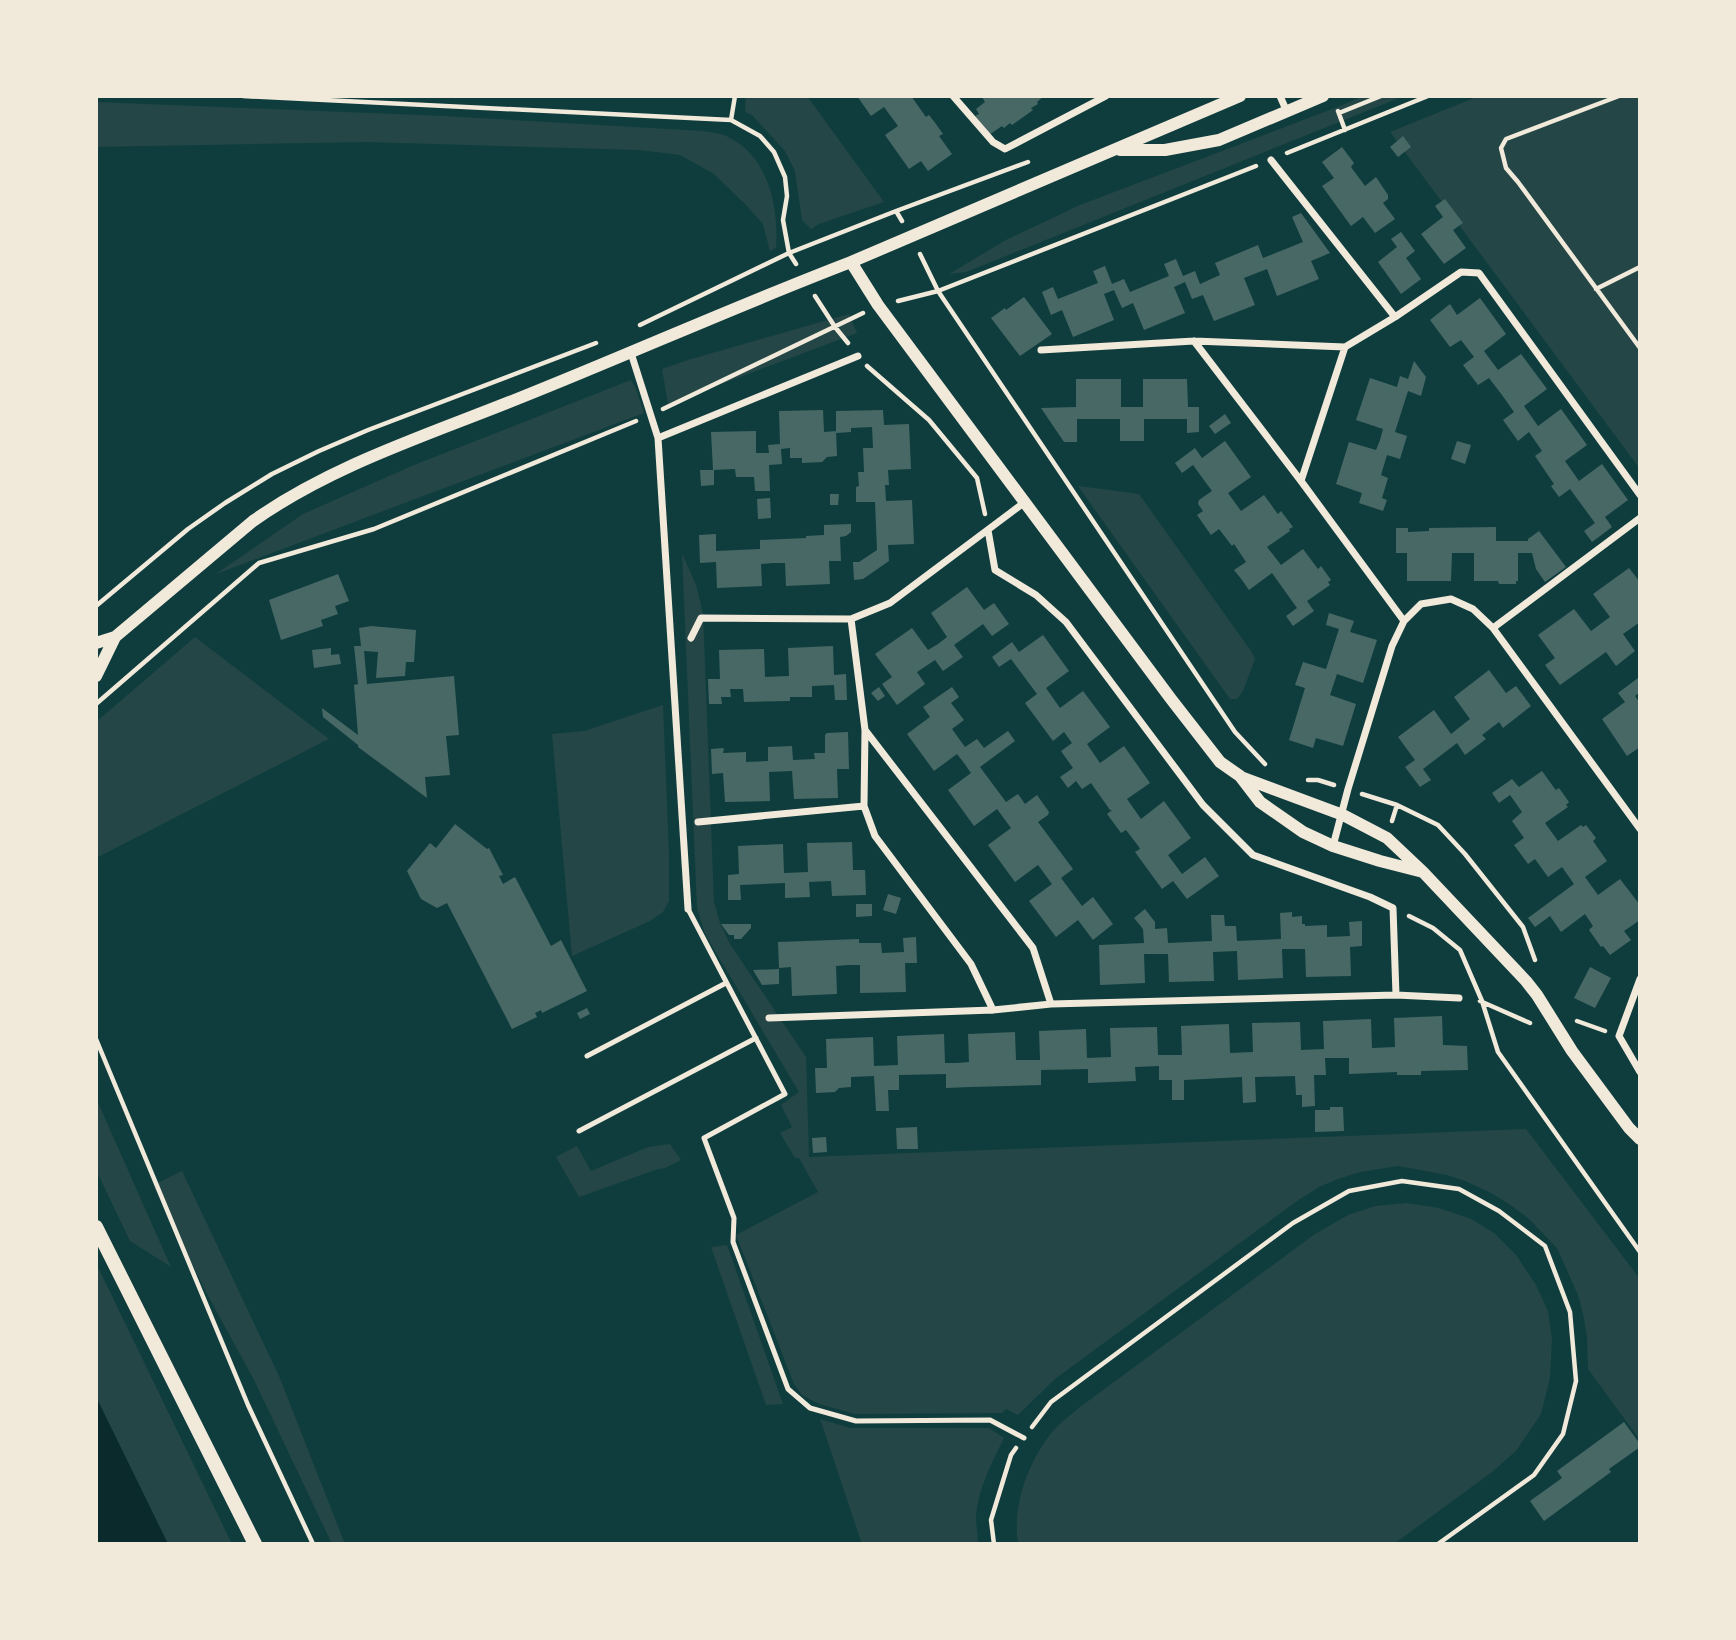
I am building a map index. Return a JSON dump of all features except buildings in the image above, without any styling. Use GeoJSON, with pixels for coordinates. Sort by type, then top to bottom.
{"type":"FeatureCollection","features":[{"type":"Feature","properties":{"kind":"main road"},"geometry":{"type":"LineString","coordinates":[[96,1227],[255,1544]]}},
{"type":"Feature","properties":{"kind":"street"},"geometry":{"type":"LineString","coordinates":[[953,96],[993,142],[1005,149],[1106,96]]}},
{"type":"Feature","properties":{"kind":"street"},"geometry":{"type":"LineString","coordinates":[[96,643],[115,637],[253,521],[299,492],[345,468],[851,262],[1240,96]]}},
{"type":"Feature","properties":{"kind":"street"},"geometry":{"type":"LineString","coordinates":[[1280,96],[1287,112]]}},
{"type":"Feature","properties":{"kind":"street"},"geometry":{"type":"LineString","coordinates":[[1113,150],[1165,150],[1219,140],[1322,96]]}},
{"type":"Feature","properties":{"kind":"street"},"geometry":{"type":"LineString","coordinates":[[1271,160],[1395,317]]}},
{"type":"Feature","properties":{"kind":"street"},"geometry":{"type":"LineString","coordinates":[[851,262],[878,306],[1220,762],[1240,776],[1343,815],[1387,838],[1423,872],[1526,981],[1572,1051],[1640,1139]]}},
{"type":"Feature","properties":{"kind":"street"},"geometry":{"type":"LineString","coordinates":[[1041,350],[1194,341],[1345,346],[1395,317],[1461,272],[1479,273],[1640,495]]}},
{"type":"Feature","properties":{"kind":"street"},"geometry":{"type":"LineString","coordinates":[[1194,341],[1405,621]]}},
{"type":"Feature","properties":{"kind":"street"},"geometry":{"type":"LineString","coordinates":[[1301,481],[1345,346]]}},
{"type":"Feature","properties":{"kind":"street"},"geometry":{"type":"LineString","coordinates":[[631,353],[658,438],[688,909]]}},
{"type":"Feature","properties":{"kind":"street"},"geometry":{"type":"LineString","coordinates":[[658,438],[858,355]]}},
{"type":"Feature","properties":{"kind":"street"},"geometry":{"type":"LineString","coordinates":[[691,638],[701,618],[851,619],[890,603],[1025,502]]}},
{"type":"Feature","properties":{"kind":"street"},"geometry":{"type":"LineString","coordinates":[[1493,628],[1640,517]]}},
{"type":"Feature","properties":{"kind":"street"},"geometry":{"type":"LineString","coordinates":[[988,530],[995,570],[1036,595],[1066,622],[1203,805],[1253,855],[1370,897],[1393,908],[1396,995]]}},
{"type":"Feature","properties":{"kind":"street"},"geometry":{"type":"LineString","coordinates":[[1333,846],[1392,646],[1405,621],[1421,604],[1451,599],[1473,609],[1493,628],[1640,829]]}},
{"type":"Feature","properties":{"kind":"street"},"geometry":{"type":"LineString","coordinates":[[851,619],[865,730],[864,806],[875,836],[971,964],[993,1010]]}},
{"type":"Feature","properties":{"kind":"street"},"geometry":{"type":"LineString","coordinates":[[96,676],[115,637]]}},
{"type":"Feature","properties":{"kind":"street"},"geometry":{"type":"LineString","coordinates":[[865,730],[1033,948],[1051,1004]]}},
{"type":"Feature","properties":{"kind":"street"},"geometry":{"type":"LineString","coordinates":[[1240,776],[1260,802],[1303,832],[1333,846],[1380,862],[1423,872]]}},
{"type":"Feature","properties":{"kind":"street"},"geometry":{"type":"LineString","coordinates":[[698,822],[864,806]]}},
{"type":"Feature","properties":{"kind":"street"},"geometry":{"type":"LineString","coordinates":[[1640,979],[1619,1036],[1640,1072]]}},
{"type":"Feature","properties":{"kind":"street"},"geometry":{"type":"LineString","coordinates":[[769,1018],[993,1010],[1051,1004],[1396,995],[1459,998]]}},
{"type":"Feature","properties":{"kind":"lane"},"geometry":{"type":"LineString","coordinates":[[688,909],[785,1094],[704,1138],[734,1218],[733,1242],[788,1389],[810,1408],[856,1421],[990,1420],[1024,1438]]}},
{"type":"Feature","properties":{"kind":"lane"},"geometry":{"type":"LineString","coordinates":[[587,1056],[726,983]]}},
{"type":"Feature","properties":{"kind":"lane"},"geometry":{"type":"LineString","coordinates":[[579,1131],[756,1038]]}},
{"type":"Feature","properties":{"kind":"path"},"geometry":{"type":"LineString","coordinates":[[243,96],[731,120],[760,136],[774,152],[785,177],[787,196],[783,220],[789,253]]}},
{"type":"Feature","properties":{"kind":"path"},"geometry":{"type":"LineString","coordinates":[[731,120],[735,96]]}},
{"type":"Feature","properties":{"kind":"path"},"geometry":{"type":"LineString","coordinates":[[1345,130],[1339,113],[1381,96]]}},
{"type":"Feature","properties":{"kind":"path"},"geometry":{"type":"LineString","coordinates":[[1273,769],[1263,763],[1235,732],[938,291],[1428,96]]}},
{"type":"Feature","properties":{"kind":"path"},"geometry":{"type":"LineString","coordinates":[[1619,96],[1507,139],[1501,148],[1506,168],[1640,348]]}},
{"type":"Feature","properties":{"kind":"path"},"geometry":{"type":"LineString","coordinates":[[896,211],[1029,162]]}},
{"type":"Feature","properties":{"kind":"path"},"geometry":{"type":"LineString","coordinates":[[1596,289],[1640,267]]}},
{"type":"Feature","properties":{"kind":"path"},"geometry":{"type":"LineString","coordinates":[[96,704],[258,563],[374,528],[650,416],[835,327],[872,372],[929,420],[977,478],[988,530]]}},
{"type":"Feature","properties":{"kind":"path"},"geometry":{"type":"LineString","coordinates":[[1306,780],[1318,780],[1397,805],[1438,825],[1523,927],[1537,968],[1536,995]]}},
{"type":"Feature","properties":{"kind":"path"},"geometry":{"type":"LineString","coordinates":[[1393,908],[1433,928],[1460,950],[1482,1001],[1498,1052],[1640,1252]]}},
{"type":"Feature","properties":{"kind":"path"},"geometry":{"type":"LineString","coordinates":[[1482,1001],[1538,1028]]}},
{"type":"Feature","properties":{"kind":"path"},"geometry":{"type":"LineString","coordinates":[[1546,1010],[1619,1036]]}},
{"type":"Feature","properties":{"kind":"path"},"geometry":{"type":"LineString","coordinates":[[96,1039],[248,1405],[313,1544]]}},
{"type":"Feature","properties":{"kind":"path"},"geometry":{"type":"LineString","coordinates":[[994,1544],[990,1520],[1011,1455],[1051,1402],[1293,1223],[1349,1191],[1402,1181],[1459,1189],[1499,1211],[1545,1247],[1570,1312],[1576,1381],[1563,1434],[1534,1475],[1438,1544]]}},
{"type":"Feature","properties":{"kind":"shaded area"},"geometry":{"type":"Polygon","coordinates":[[[746,96],[807,96],[884,202],[811,229],[802,220],[795,171],[785,151],[752,115],[745,112],[746,96]]]}},
{"type":"Feature","properties":{"kind":"shaded area"},"geometry":{"type":"Polygon","coordinates":[[[1363,96],[1404,96],[966,272],[949,274],[1006,240],[1080,205],[1363,96]]]}},
{"type":"Feature","properties":{"kind":"shaded area"},"geometry":{"type":"Polygon","coordinates":[[[1479,96],[1640,96],[1640,469],[1390,132],[1479,96]]]}},
{"type":"Feature","properties":{"kind":"shaded area"},"geometry":{"type":"Polygon","coordinates":[[[96,102],[443,116],[703,131],[724,135],[751,154],[768,182],[775,215],[776,248],[770,251],[763,224],[714,174],[680,155],[639,150],[368,142],[96,147],[96,102]]]}},
{"type":"Feature","properties":{"kind":"shaded area"},"geometry":{"type":"Polygon","coordinates":[[[849,314],[857,333],[668,404],[662,369],[849,314]]]}},
{"type":"Feature","properties":{"kind":"shaded area"},"geometry":{"type":"Polygon","coordinates":[[[631,380],[644,413],[216,574],[303,514],[414,465],[631,380]]]}},
{"type":"Feature","properties":{"kind":"shaded area"},"geometry":{"type":"Polygon","coordinates":[[[1078,486],[1139,494],[1255,659],[1243,691],[1237,699],[1230,699],[1078,486]]]}},
{"type":"Feature","properties":{"kind":"shaded area"},"geometry":{"type":"Polygon","coordinates":[[[682,553],[696,585],[703,613],[714,902],[730,944],[806,1057],[809,1157],[1526,1129],[1640,1279],[1640,1440],[1588,1369],[1583,1314],[1578,1295],[1557,1248],[1529,1219],[1491,1193],[1447,1175],[1398,1166],[1360,1172],[1338,1179],[1297,1201],[1055,1379],[1018,1415],[1006,1409],[1002,1413],[855,1414],[819,1404],[802,1395],[794,1384],[736,1235],[818,1192],[799,1158],[795,1158],[780,1133],[792,1127],[781,1105],[799,1092],[705,934],[697,908],[682,553]]]}},
{"type":"Feature","properties":{"kind":"shaded area"},"geometry":{"type":"Polygon","coordinates":[[[195,637],[329,739],[96,858],[96,722],[195,637]]]}},
{"type":"Feature","properties":{"kind":"shaded area"},"geometry":{"type":"Polygon","coordinates":[[[663,705],[669,901],[663,912],[650,921],[572,956],[552,734],[584,731],[663,705]]]}},
{"type":"Feature","properties":{"kind":"shaded area"},"geometry":{"type":"Polygon","coordinates":[[[96,1098],[171,1267],[130,1241],[96,1170],[96,1098]]]}},
{"type":"Feature","properties":{"kind":"shaded area"},"geometry":{"type":"Polygon","coordinates":[[[670,1144],[681,1160],[579,1197],[556,1157],[577,1146],[591,1171],[648,1147],[670,1144]]]}},
{"type":"Feature","properties":{"kind":"shaded area"},"geometry":{"type":"Polygon","coordinates":[[[182,1171],[279,1376],[345,1544],[332,1544],[254,1380],[206,1292],[153,1185],[182,1171]]]}},
{"type":"Feature","properties":{"kind":"shaded area"},"geometry":{"type":"Polygon","coordinates":[[[1407,1203],[1439,1208],[1471,1219],[1494,1233],[1516,1255],[1536,1285],[1548,1311],[1552,1339],[1550,1378],[1541,1414],[1516,1451],[1492,1472],[1394,1544],[1018,1544],[1017,1514],[1029,1471],[1043,1444],[1062,1422],[1315,1234],[1348,1215],[1375,1206],[1407,1203]]]}},
{"type":"Feature","properties":{"kind":"shaded area"},"geometry":{"type":"Polygon","coordinates":[[[727,1245],[783,1404],[766,1405],[711,1247],[727,1245]]]}},
{"type":"Feature","properties":{"kind":"shaded area"},"geometry":{"type":"Polygon","coordinates":[[[96,1263],[232,1544],[168,1544],[96,1397],[96,1263]]]}},
{"type":"Feature","properties":{"kind":"shaded area"},"geometry":{"type":"Polygon","coordinates":[[[96,1397],[101,1407],[168,1544],[96,1544],[96,1397]]]}},
{"type":"Feature","properties":{"kind":"shaded area"},"geometry":{"type":"Polygon","coordinates":[[[820,1419],[850,1428],[989,1428],[1004,1438],[986,1476],[980,1496],[976,1516],[978,1544],[862,1544],[820,1419]]]}}]}
